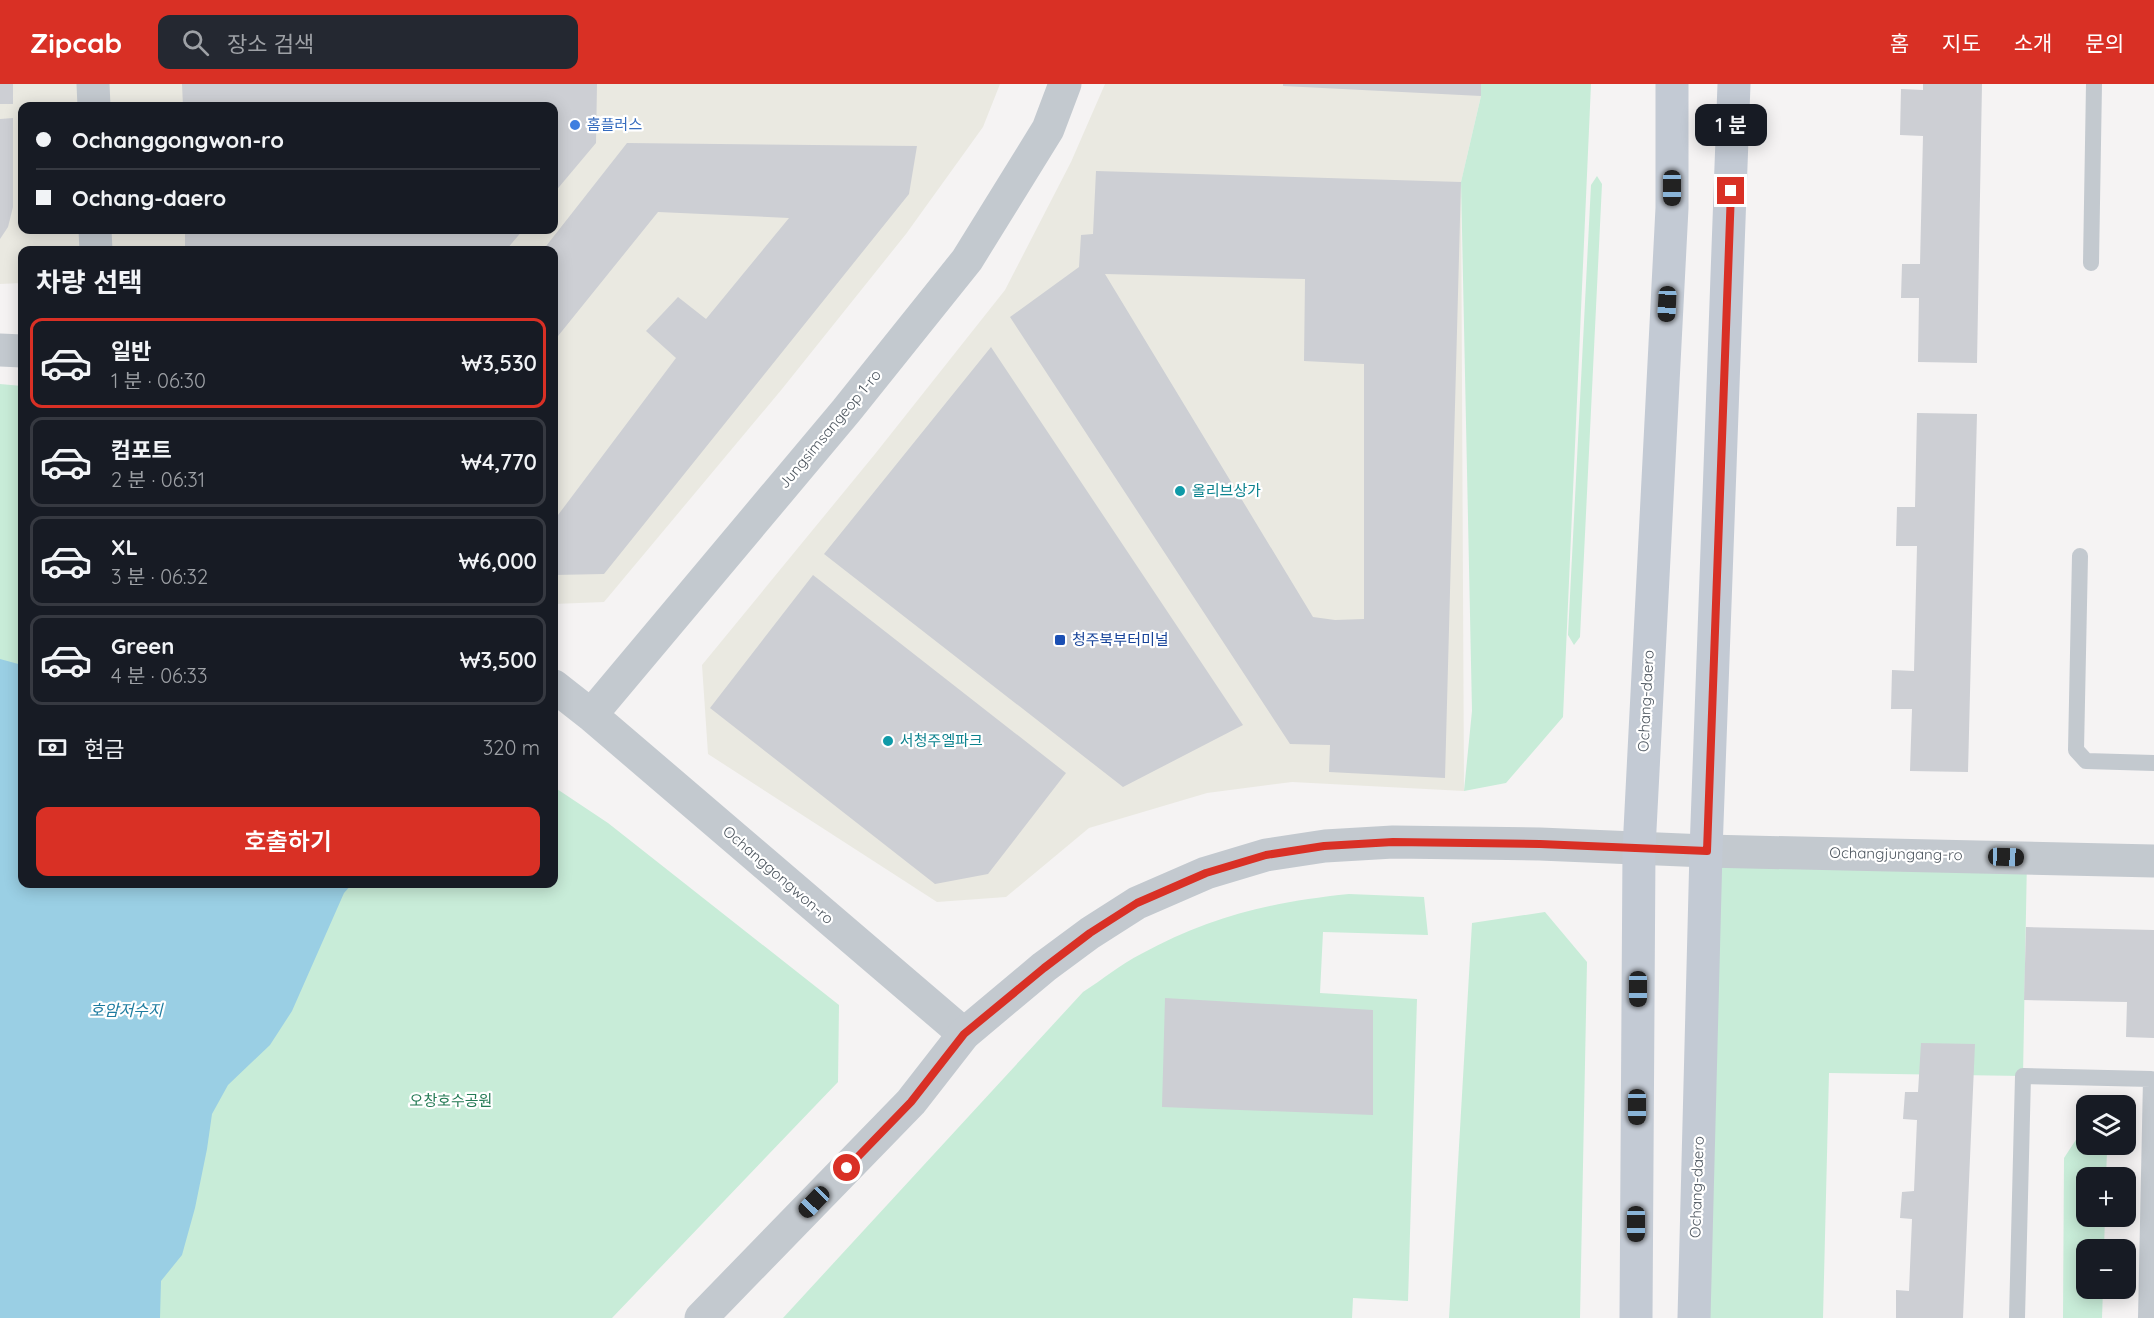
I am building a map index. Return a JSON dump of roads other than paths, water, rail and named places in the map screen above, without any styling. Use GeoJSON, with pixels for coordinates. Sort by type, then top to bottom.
{"type":"FeatureCollection","features":[{"type":"Feature","properties":{"kind":"main road","name":"Ochang-daero"},"geometry":{"type":"LineString","coordinates":[[1636,1318],[1639,849],[1672,208],[1672,84]]}},
{"type":"Feature","properties":{"kind":"main road","name":"Ochang-daero"},"geometry":{"type":"LineString","coordinates":[[1694,1318],[1707,851],[1734,84]]}},
{"type":"Feature","properties":{"kind":"street"},"geometry":{"type":"LineString","coordinates":[[93,84],[94,102]]}},
{"type":"Feature","properties":{"kind":"street","name":"Jungsimsangeop 1-ro"},"geometry":{"type":"LineString","coordinates":[[591,715],[846,411],[967,260],[1048,129],[1065,84]]}},
{"type":"Feature","properties":{"kind":"street"},"geometry":{"type":"LineString","coordinates":[[0,350],[18,351]]}},
{"type":"Feature","properties":{"kind":"street"},"geometry":{"type":"LineString","coordinates":[[558,689],[591,715]]}},
{"type":"Feature","properties":{"kind":"street","name":"Ochanggongwon-ro"},"geometry":{"type":"LineString","coordinates":[[591,715],[964,1034]]}},
{"type":"Feature","properties":{"kind":"street"},"geometry":{"type":"LineString","coordinates":[[701,1318],[911,1102],[964,1034],[1090,933],[1137,903],[1206,873],[1266,855],[1324,846],[1393,842],[1540,844],[1639,849]]}},
{"type":"Feature","properties":{"kind":"street","name":"Ochangjungang-ro"},"geometry":{"type":"LineString","coordinates":[[1639,849],[2154,861]]}},
{"type":"Feature","properties":{"kind":"lane"},"geometry":{"type":"LineString","coordinates":[[2091,263],[2094,84]]}},
{"type":"Feature","properties":{"kind":"lane"},"geometry":{"type":"LineString","coordinates":[[2080,556],[2076,750],[2086,760],[2154,763]]}},
{"type":"Feature","properties":{"kind":"lane"},"geometry":{"type":"LineString","coordinates":[[2017,1318],[2023,1076],[2151,1079],[2146,1318]]}},
{"type":"Feature","properties":{"kind":"water","name":"호암저수지"},"geometry":{"type":"Polygon","coordinates":[[[0,659],[18,664],[18,888],[348,888],[344,893],[292,1011],[270,1045],[228,1085],[212,1114],[195,1208],[182,1255],[161,1281],[160,1318],[0,1318],[0,659]]]}},
{"type":"Feature","properties":{"kind":"place","name":"홈플러스"},"geometry":{"type":"Point","coordinates":[575,125]}},
{"type":"Feature","properties":{"kind":"place","name":"올리브상가"},"geometry":{"type":"Point","coordinates":[1180,491]}},
{"type":"Feature","properties":{"kind":"place","name":"청주북부터미널"},"geometry":{"type":"Point","coordinates":[1060,640]}},
{"type":"Feature","properties":{"kind":"place","name":"서청주엘파크"},"geometry":{"type":"Point","coordinates":[888,741]}},
{"type":"Feature","properties":{"kind":"park label","name":"오창호수공원"},"geometry":{"type":"Point","coordinates":[451,1101]}}]}
